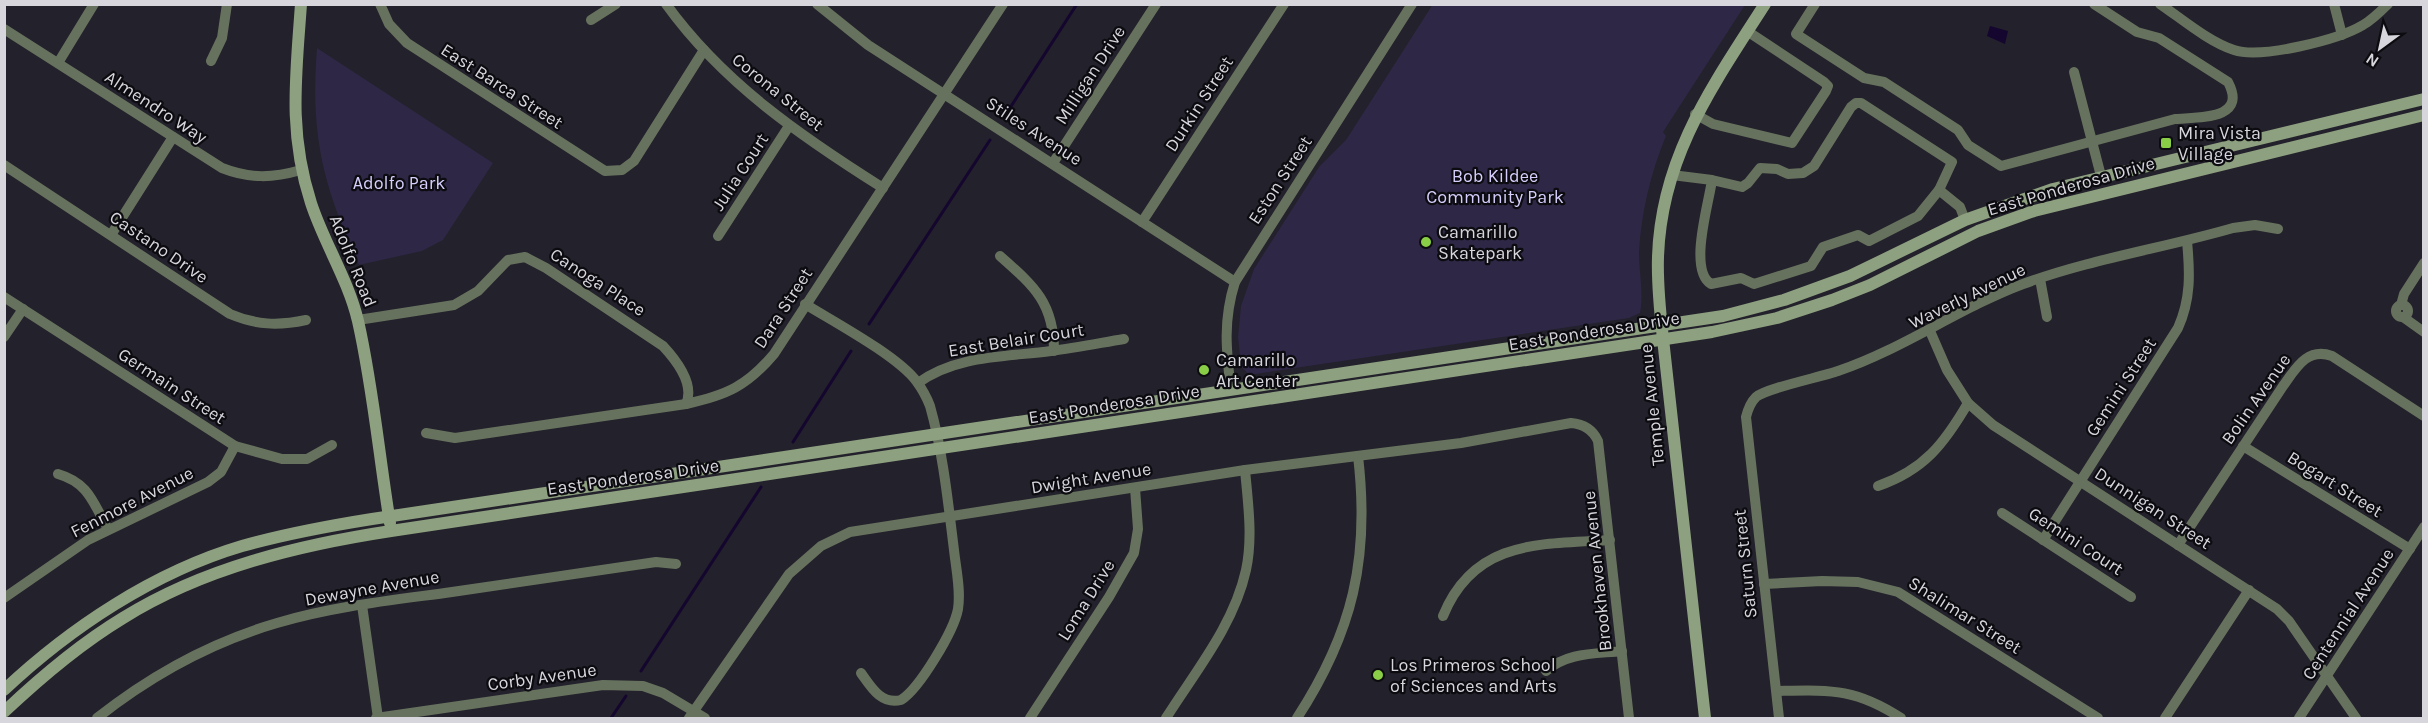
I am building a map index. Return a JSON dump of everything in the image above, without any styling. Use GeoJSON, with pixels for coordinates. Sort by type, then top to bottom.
{"type":"FeatureCollection","features":[{"type":"Feature","properties":{"kind":"main road","name":"Adolfo Road"},"geometry":{"type":"LineString","coordinates":[[301,4],[294,85],[301,170],[316,216],[346,283],[358,320],[391,531]]}},
{"type":"Feature","properties":{"kind":"main road","name":"Temple Avenue"},"geometry":{"type":"LineString","coordinates":[[1705,718],[1662,339],[1658,256],[1662,218],[1672,175],[1695,114],[1765,4]]}},
{"type":"Feature","properties":{"kind":"main road","name":"East Ponderosa Drive"},"geometry":{"type":"LineString","coordinates":[[4,690],[41,657],[92,619],[132,595],[204,560],[274,538],[389,517],[1723,316],[1784,300],[1850,276],[1965,220],[2042,192],[2424,99]]}},
{"type":"Feature","properties":{"kind":"main road","name":"East Ponderosa Drive"},"geometry":{"type":"LineString","coordinates":[[4,712],[62,661],[122,618],[232,567],[307,546],[391,531],[1712,332],[1777,318],[1832,300],[1870,285],[1978,231],[2057,204],[2424,115]]}},
{"type":"Feature","properties":{"kind":"main road"},"geometry":{"type":"LineString","coordinates":[[1231,390],[1232,404]]}},
{"type":"Feature","properties":{"kind":"street"},"geometry":{"type":"LineString","coordinates":[[58,63],[94,4]]}},
{"type":"Feature","properties":{"kind":"street"},"geometry":{"type":"LineString","coordinates":[[211,62],[222,38],[227,4]]}},
{"type":"Feature","properties":{"kind":"street","name":"East Barca Street"},"geometry":{"type":"LineString","coordinates":[[380,4],[389,24],[400,37],[430,59],[597,167],[614,172],[622,170],[634,161],[704,50]]}},
{"type":"Feature","properties":{"kind":"street"},"geometry":{"type":"LineString","coordinates":[[591,20],[616,4]]}},
{"type":"Feature","properties":{"kind":"street","name":"Corona Street"},"geometry":{"type":"LineString","coordinates":[[666,4],[704,50],[741,86],[789,126],[883,188]]}},
{"type":"Feature","properties":{"kind":"street","name":"Stiles Avenue"},"geometry":{"type":"LineString","coordinates":[[817,4],[868,45],[1235,282]]}},
{"type":"Feature","properties":{"kind":"street","name":"Dara Street"},"geometry":{"type":"LineString","coordinates":[[426,433],[455,438],[686,404],[717,397],[731,391],[760,370],[774,354],[1003,4]]}},
{"type":"Feature","properties":{"kind":"street","name":"Milligan Drive"},"geometry":{"type":"LineString","coordinates":[[1053,163],[1156,4]]}},
{"type":"Feature","properties":{"kind":"street","name":"Durkin Street"},"geometry":{"type":"LineString","coordinates":[[1142,222],[1284,4]]}},
{"type":"Feature","properties":{"kind":"street","name":"Eston Street"},"geometry":{"type":"LineString","coordinates":[[1231,390],[1226,320],[1235,282],[1412,4]]}},
{"type":"Feature","properties":{"kind":"street"},"geometry":{"type":"LineString","coordinates":[[1815,4],[1796,34],[1864,78],[1884,82],[1958,130],[1968,145],[2001,166],[2175,119],[2202,118],[2226,111],[2233,99],[2228,82],[2159,38],[2137,32],[2094,4]]}},
{"type":"Feature","properties":{"kind":"street"},"geometry":{"type":"LineString","coordinates":[[2160,4],[2224,46],[2248,53],[2285,48],[2342,35],[2362,26],[2388,4]]}},
{"type":"Feature","properties":{"kind":"street"},"geometry":{"type":"LineString","coordinates":[[2334,4],[2342,35]]}},
{"type":"Feature","properties":{"kind":"street","name":"Almendro Way"},"geometry":{"type":"LineString","coordinates":[[4,29],[213,164],[240,174],[268,177],[301,170]]}},
{"type":"Feature","properties":{"kind":"street"},"geometry":{"type":"LineString","coordinates":[[1695,114],[1713,124],[1787,144],[1792,143],[1826,91],[1828,86],[1824,82],[1747,31]]}},
{"type":"Feature","properties":{"kind":"street"},"geometry":{"type":"LineString","coordinates":[[2074,72],[2101,176]]}},
{"type":"Feature","properties":{"kind":"street"},"geometry":{"type":"LineString","coordinates":[[1672,175],[1713,180],[1742,188],[1760,168],[1777,169],[1788,174],[1803,173],[1814,166],[1851,107],[1856,103],[1861,103],[1952,162],[1939,190],[1918,216],[1869,241],[1858,235],[1823,247],[1811,266],[1754,284],[1741,278],[1711,284],[1702,275],[1700,255],[1713,180]]}},
{"type":"Feature","properties":{"kind":"street","name":"Julia Court"},"geometry":{"type":"LineString","coordinates":[[718,236],[789,126]]}},
{"type":"Feature","properties":{"kind":"street"},"geometry":{"type":"LineString","coordinates":[[111,235],[173,137]]}},
{"type":"Feature","properties":{"kind":"street","name":"Castano Drive"},"geometry":{"type":"LineString","coordinates":[[4,165],[220,308],[240,318],[273,325],[306,320]]}},
{"type":"Feature","properties":{"kind":"street"},"geometry":{"type":"LineString","coordinates":[[1939,190],[1960,207],[1965,220]]}},
{"type":"Feature","properties":{"kind":"street","name":"Waverly Avenue"},"geometry":{"type":"LineString","coordinates":[[1749,406],[1754,399],[1764,393],[1842,370],[1930,330],[1991,298],[2040,279],[2078,267],[2247,226],[2278,229]]}},
{"type":"Feature","properties":{"kind":"street","name":"Gemini Street"},"geometry":{"type":"LineString","coordinates":[[2043,540],[2178,328],[2189,295],[2190,272],[2187,241]]}},
{"type":"Feature","properties":{"kind":"street"},"geometry":{"type":"LineString","coordinates":[[1000,256],[1028,281],[1045,304],[1054,331],[1054,351]]}},
{"type":"Feature","properties":{"kind":"street","name":"Canoga Place"},"geometry":{"type":"LineString","coordinates":[[358,320],[454,305],[478,291],[508,260],[516,257],[530,258],[663,346],[682,373],[689,391],[686,404]]}},
{"type":"Feature","properties":{"kind":"street"},"geometry":{"type":"LineString","coordinates":[[2424,263],[2403,294],[2401,305],[2406,306],[2408,310],[2408,314],[2403,317],[2424,332]]}},
{"type":"Feature","properties":{"kind":"street"},"geometry":{"type":"LineString","coordinates":[[2040,279],[2048,317]]}},
{"type":"Feature","properties":{"kind":"street","name":"Germain Street"},"geometry":{"type":"LineString","coordinates":[[4,297],[235,446],[282,459],[307,459],[332,445]]}},
{"type":"Feature","properties":{"kind":"street"},"geometry":{"type":"LineString","coordinates":[[805,304],[883,354],[918,383],[929,403],[950,516],[959,600],[950,633],[916,685],[901,700],[890,701],[879,696],[861,673]]}},
{"type":"Feature","properties":{"kind":"street"},"geometry":{"type":"LineString","coordinates":[[4,337],[22,309]]}},
{"type":"Feature","properties":{"kind":"street","name":"Dunnigan Street"},"geometry":{"type":"LineString","coordinates":[[1930,330],[1947,369],[1968,403],[2013,440],[2080,480],[2277,609],[2289,621],[2356,718]]}},
{"type":"Feature","properties":{"kind":"street","name":"East Belair Court"},"geometry":{"type":"LineString","coordinates":[[918,383],[929,375],[964,362],[1054,351],[1124,339]]}},
{"type":"Feature","properties":{"kind":"street","name":"Bolin Avenue"},"geometry":{"type":"LineString","coordinates":[[2178,545],[2302,361],[2316,353],[2332,356],[2424,416]]}},
{"type":"Feature","properties":{"kind":"street"},"geometry":{"type":"LineString","coordinates":[[1878,486],[1900,477],[1924,461],[1944,441],[1968,403]]}},
{"type":"Feature","properties":{"kind":"street","name":"Saturn Street"},"geometry":{"type":"LineString","coordinates":[[1749,406],[1746,417],[1779,718]]}},
{"type":"Feature","properties":{"kind":"street","name":"Dwight Avenue"},"geometry":{"type":"LineString","coordinates":[[691,715],[789,574],[808,555],[833,539],[850,532],[1245,470],[1461,443],[1560,424],[1577,423],[1585,426]]}},
{"type":"Feature","properties":{"kind":"street","name":"Brookhaven Avenue"},"geometry":{"type":"LineString","coordinates":[[1585,426],[1592,431],[1598,441],[1629,718]]}},
{"type":"Feature","properties":{"kind":"street","name":"Fenmore Avenue"},"geometry":{"type":"LineString","coordinates":[[4,598],[64,555],[108,529],[208,482],[221,472],[235,446]]}},
{"type":"Feature","properties":{"kind":"street","name":"Bogart Street"},"geometry":{"type":"LineString","coordinates":[[2243,446],[2410,549]]}},
{"type":"Feature","properties":{"kind":"street"},"geometry":{"type":"LineString","coordinates":[[1298,718],[1321,683],[1331,662],[1348,614],[1355,585],[1364,519],[1358,456]]}},
{"type":"Feature","properties":{"kind":"street"},"geometry":{"type":"LineString","coordinates":[[1166,718],[1220,633],[1241,588],[1246,570],[1249,540],[1245,470]]}},
{"type":"Feature","properties":{"kind":"street"},"geometry":{"type":"LineString","coordinates":[[58,474],[72,478],[84,487],[108,529]]}},
{"type":"Feature","properties":{"kind":"street","name":"Loma Drive"},"geometry":{"type":"LineString","coordinates":[[1030,718],[1109,597],[1134,553],[1138,529],[1135,488]]}},
{"type":"Feature","properties":{"kind":"street","name":"Gemini Court"},"geometry":{"type":"LineString","coordinates":[[2002,513],[2131,597]]}},
{"type":"Feature","properties":{"kind":"street","name":"Centennial Avenue"},"geometry":{"type":"LineString","coordinates":[[2299,718],[2424,527]]}},
{"type":"Feature","properties":{"kind":"street"},"geometry":{"type":"LineString","coordinates":[[1443,616],[1460,584],[1492,557],[1522,548],[1610,540]]}},
{"type":"Feature","properties":{"kind":"street","name":"Dewayne Avenue"},"geometry":{"type":"LineString","coordinates":[[97,718],[143,686],[219,644],[279,622],[362,605],[656,562],[676,564]]}},
{"type":"Feature","properties":{"kind":"street","name":"Shalimar Street"},"geometry":{"type":"LineString","coordinates":[[1764,584],[1858,582],[1898,592],[2098,718]]}},
{"type":"Feature","properties":{"kind":"street"},"geometry":{"type":"LineString","coordinates":[[2165,718],[2249,590]]}},
{"type":"Feature","properties":{"kind":"street"},"geometry":{"type":"LineString","coordinates":[[362,605],[377,718]]}},
{"type":"Feature","properties":{"kind":"street"},"geometry":{"type":"LineString","coordinates":[[1546,671],[1558,662],[1573,656],[1622,651]]}},
{"type":"Feature","properties":{"kind":"street","name":"Corby Avenue"},"geometry":{"type":"LineString","coordinates":[[377,718],[603,685],[643,686],[663,693],[691,715],[705,718]]}},
{"type":"Feature","properties":{"kind":"street"},"geometry":{"type":"LineString","coordinates":[[1777,692],[1844,692],[1873,702],[1901,718]]}},
{"type":"Feature","properties":{"kind":"green space","name":"Bob Kildee Community Park"},"geometry":{"type":"Polygon","coordinates":[[[1433,4],[1745,5],[1663,132],[1666,136],[1651,178],[1642,223],[1639,253],[1640,313],[1629,318],[1249,375],[1241,366],[1238,337],[1241,306],[1254,269],[1319,167],[1346,140],[1433,4]]]}},
{"type":"Feature","properties":{"kind":"green space","name":"Adolfo Park"},"geometry":{"type":"Polygon","coordinates":[[[317,48],[493,163],[443,240],[422,251],[359,265],[336,210],[322,160],[316,108],[317,48]]]}},
{"type":"Feature","properties":{"kind":"shaded area"},"geometry":{"type":"Polygon","coordinates":[[[1990,26],[2008,31],[2005,44],[1987,36],[1990,26]]]}},
{"type":"Feature","properties":{"kind":"waterway"},"geometry":{"type":"LineString","coordinates":[[1006,114],[1077,4]]}},
{"type":"Feature","properties":{"kind":"waterway"},"geometry":{"type":"LineString","coordinates":[[869,324],[990,140]]}},
{"type":"Feature","properties":{"kind":"waterway"},"geometry":{"type":"LineString","coordinates":[[793,442],[851,351]]}},
{"type":"Feature","properties":{"kind":"waterway"},"geometry":{"type":"LineString","coordinates":[[641,671],[761,487]]}},
{"type":"Feature","properties":{"kind":"waterway"},"geometry":{"type":"LineString","coordinates":[[611,718],[626,696]]}},
{"type":"Feature","properties":{"kind":"place","name":"Mira Vista Village"},"geometry":{"type":"Point","coordinates":[2166,143]}},
{"type":"Feature","properties":{"kind":"place","name":"Camarillo Skatepark"},"geometry":{"type":"Point","coordinates":[1426,242]}},
{"type":"Feature","properties":{"kind":"place","name":"Camarillo Art Center"},"geometry":{"type":"Point","coordinates":[1204,370]}},
{"type":"Feature","properties":{"kind":"place","name":"Los Primeros School of Sciences and Arts"},"geometry":{"type":"Point","coordinates":[1378,675]}}]}
